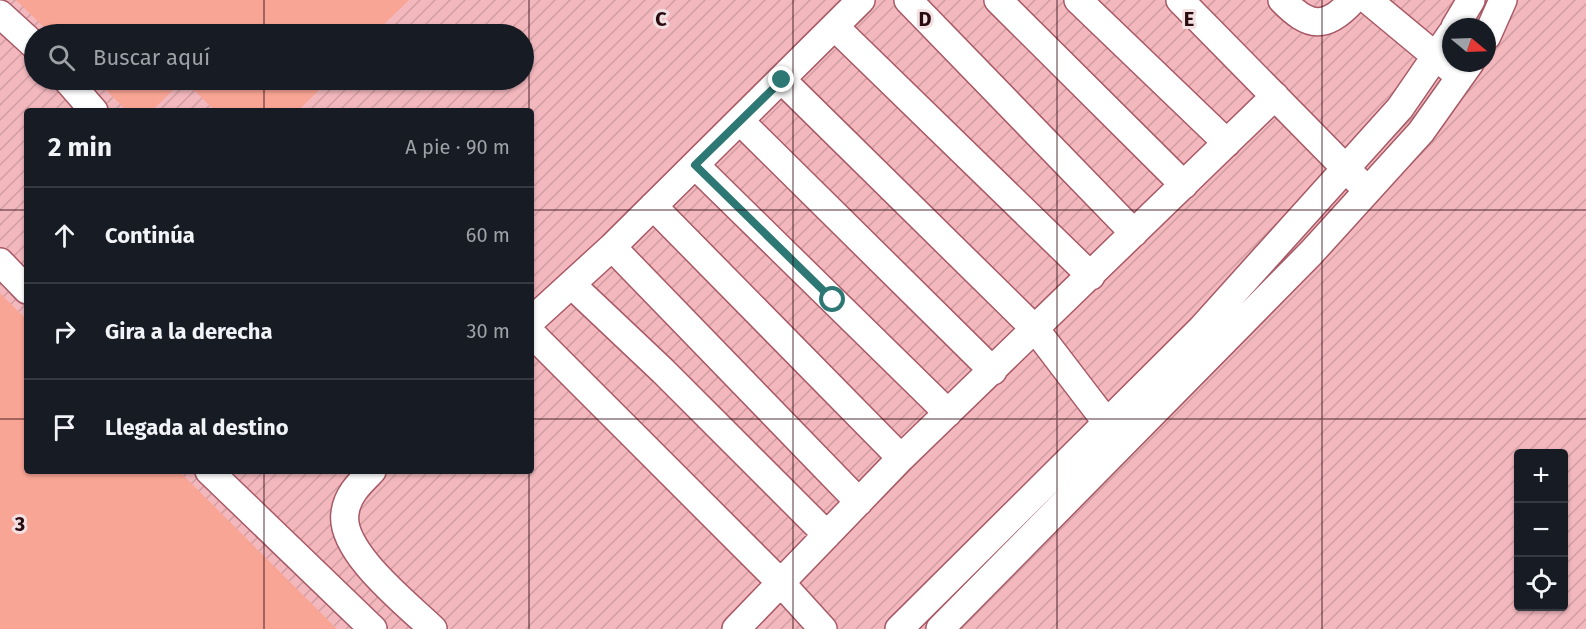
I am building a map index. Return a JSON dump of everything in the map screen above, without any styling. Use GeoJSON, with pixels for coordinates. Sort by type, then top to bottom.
{"type":"FeatureCollection","features":[{"type":"Feature","properties":{"kind":"street"},"geometry":{"type":"LineString","coordinates":[[534,318],[612,247],[861,0]]}},
{"type":"Feature","properties":{"kind":"street"},"geometry":{"type":"LineString","coordinates":[[908,0],[1134,233]]}},
{"type":"Feature","properties":{"kind":"street"},"geometry":{"type":"LineString","coordinates":[[998,0],[1184,184]]}},
{"type":"Feature","properties":{"kind":"street"},"geometry":{"type":"LineString","coordinates":[[1078,0],[1227,143]]}},
{"type":"Feature","properties":{"kind":"street"},"geometry":{"type":"LineString","coordinates":[[1180,0],[1368,192]]}},
{"type":"Feature","properties":{"kind":"street"},"geometry":{"type":"LineString","coordinates":[[1282,0],[1300,17],[1317,22],[1329,20],[1339,14],[1353,0]]}},
{"type":"Feature","properties":{"kind":"street"},"geometry":{"type":"LineString","coordinates":[[1368,0],[1442,60]]}},
{"type":"Feature","properties":{"kind":"street"},"geometry":{"type":"LineString","coordinates":[[1460,18],[1471,0]]}},
{"type":"Feature","properties":{"kind":"street"},"geometry":{"type":"LineString","coordinates":[[1495,18],[1503,0]]}},
{"type":"Feature","properties":{"kind":"street"},"geometry":{"type":"LineString","coordinates":[[1,17],[24,37]]}},
{"type":"Feature","properties":{"kind":"street"},"geometry":{"type":"LineString","coordinates":[[835,27],[1091,276]]}},
{"type":"Feature","properties":{"kind":"street"},"geometry":{"type":"LineString","coordinates":[[899,629],[1200,329],[1400,108],[1442,49]]}},
{"type":"Feature","properties":{"kind":"street"},"geometry":{"type":"LineString","coordinates":[[940,629],[1368,192],[1421,132],[1465,72]]}},
{"type":"Feature","properties":{"kind":"street"},"geometry":{"type":"LineString","coordinates":[[782,80],[1036,330],[1123,444]]}},
{"type":"Feature","properties":{"kind":"street"},"geometry":{"type":"LineString","coordinates":[[76,90],[91,108]]}},
{"type":"Feature","properties":{"kind":"street"},"geometry":{"type":"LineString","coordinates":[[736,629],[782,584],[901,458],[1036,330],[1275,96]]}},
{"type":"Feature","properties":{"kind":"street"},"geometry":{"type":"LineString","coordinates":[[740,120],[993,371]]}},
{"type":"Feature","properties":{"kind":"street"},"geometry":{"type":"LineString","coordinates":[[695,165],[948,413]]}},
{"type":"Feature","properties":{"kind":"street"},"geometry":{"type":"LineString","coordinates":[[653,206],[901,458]]}},
{"type":"Feature","properties":{"kind":"street"},"geometry":{"type":"LineString","coordinates":[[612,247],[859,502]]}},
{"type":"Feature","properties":{"kind":"street"},"geometry":{"type":"LineString","coordinates":[[0,262],[24,287]]}},
{"type":"Feature","properties":{"kind":"street"},"geometry":{"type":"LineString","coordinates":[[572,285],[663,371],[828,535]]}},
{"type":"Feature","properties":{"kind":"street"},"geometry":{"type":"LineString","coordinates":[[534,336],[782,584],[823,629]]}},
{"type":"Feature","properties":{"kind":"street"},"geometry":{"type":"LineString","coordinates":[[212,474],[373,629]]}},
{"type":"Feature","properties":{"kind":"street"},"geometry":{"type":"LineString","coordinates":[[369,474],[353,491],[347,504],[344,514],[348,537],[368,564],[432,629]]}},
{"type":"Feature","properties":{"kind":"shaded area"},"geometry":{"type":"Polygon","coordinates":[[[0,0],[1586,0],[1586,629],[0,629],[0,0]]]}},
{"type":"Feature","properties":{"kind":"building"},"geometry":{"type":"Polygon","coordinates":[[[16,0],[409,0],[384,24],[41,24],[16,0]]]}},
{"type":"Feature","properties":{"kind":"building"},"geometry":{"type":"Polygon","coordinates":[[[106,90],[173,90],[155,108],[124,108],[106,90]]]}},
{"type":"Feature","properties":{"kind":"building"},"geometry":{"type":"Polygon","coordinates":[[[194,90],[319,90],[301,108],[212,108],[194,90]]]}},
{"type":"Feature","properties":{"kind":"building"},"geometry":{"type":"Polygon","coordinates":[[[0,293],[24,317],[24,474],[182,474],[337,629],[0,629],[0,293]]]}},
{"type":"Feature","properties":{"kind":"route"},"geometry":{"type":"LineString","coordinates":[[782,80],[695,165],[833,300]]}}]}
